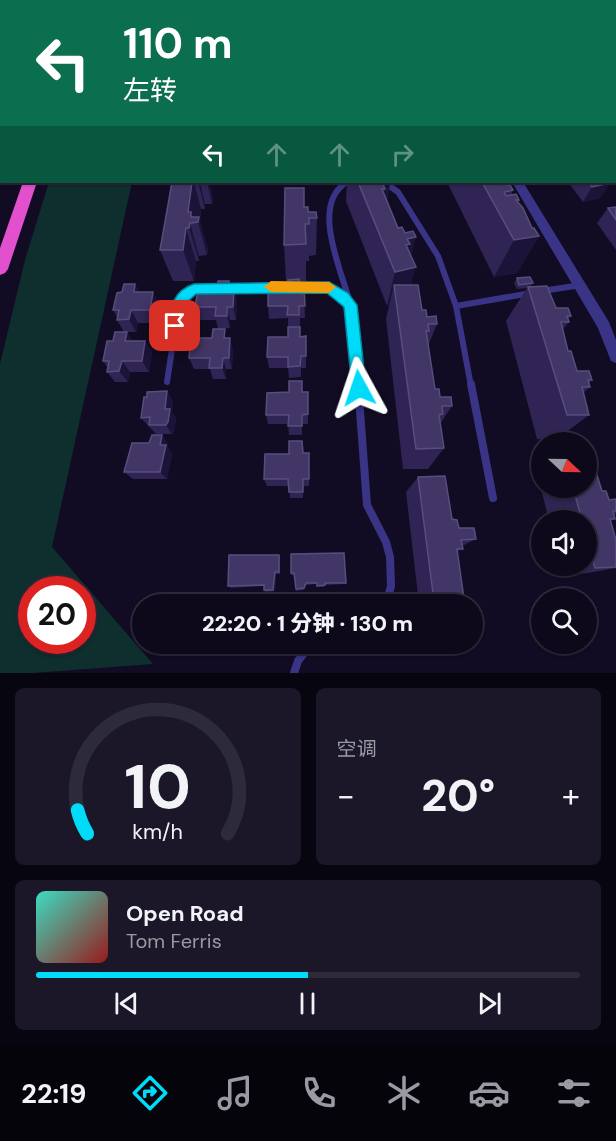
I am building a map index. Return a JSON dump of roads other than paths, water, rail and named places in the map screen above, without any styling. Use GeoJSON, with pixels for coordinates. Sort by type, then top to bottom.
{"type":"FeatureCollection","features":[{"type":"Feature","properties":{"kind":"highway"},"geometry":{"type":"LineString","coordinates":[[0,269],[30,183]]}},
{"type":"Feature","properties":{"kind":"street"},"geometry":{"type":"LineString","coordinates":[[519,183],[604,326],[616,357]]}},
{"type":"Feature","properties":{"kind":"lane"},"geometry":{"type":"LineString","coordinates":[[346,183],[333,193],[328,211],[328,222],[350,305],[367,505],[386,542],[390,557],[391,586],[389,594]]}},
{"type":"Feature","properties":{"kind":"lane"},"geometry":{"type":"LineString","coordinates":[[385,183],[398,192],[438,256],[456,306],[493,498]]}},
{"type":"Feature","properties":{"kind":"lane"},"geometry":{"type":"LineString","coordinates":[[456,306],[581,285]]}},
{"type":"Feature","properties":{"kind":"lane"},"geometry":{"type":"LineString","coordinates":[[167,382],[178,303],[184,295],[194,289],[324,286],[339,292],[350,305]]}},
{"type":"Feature","properties":{"kind":"lane"},"geometry":{"type":"LineString","coordinates":[[294,673],[303,654]]}}]}
